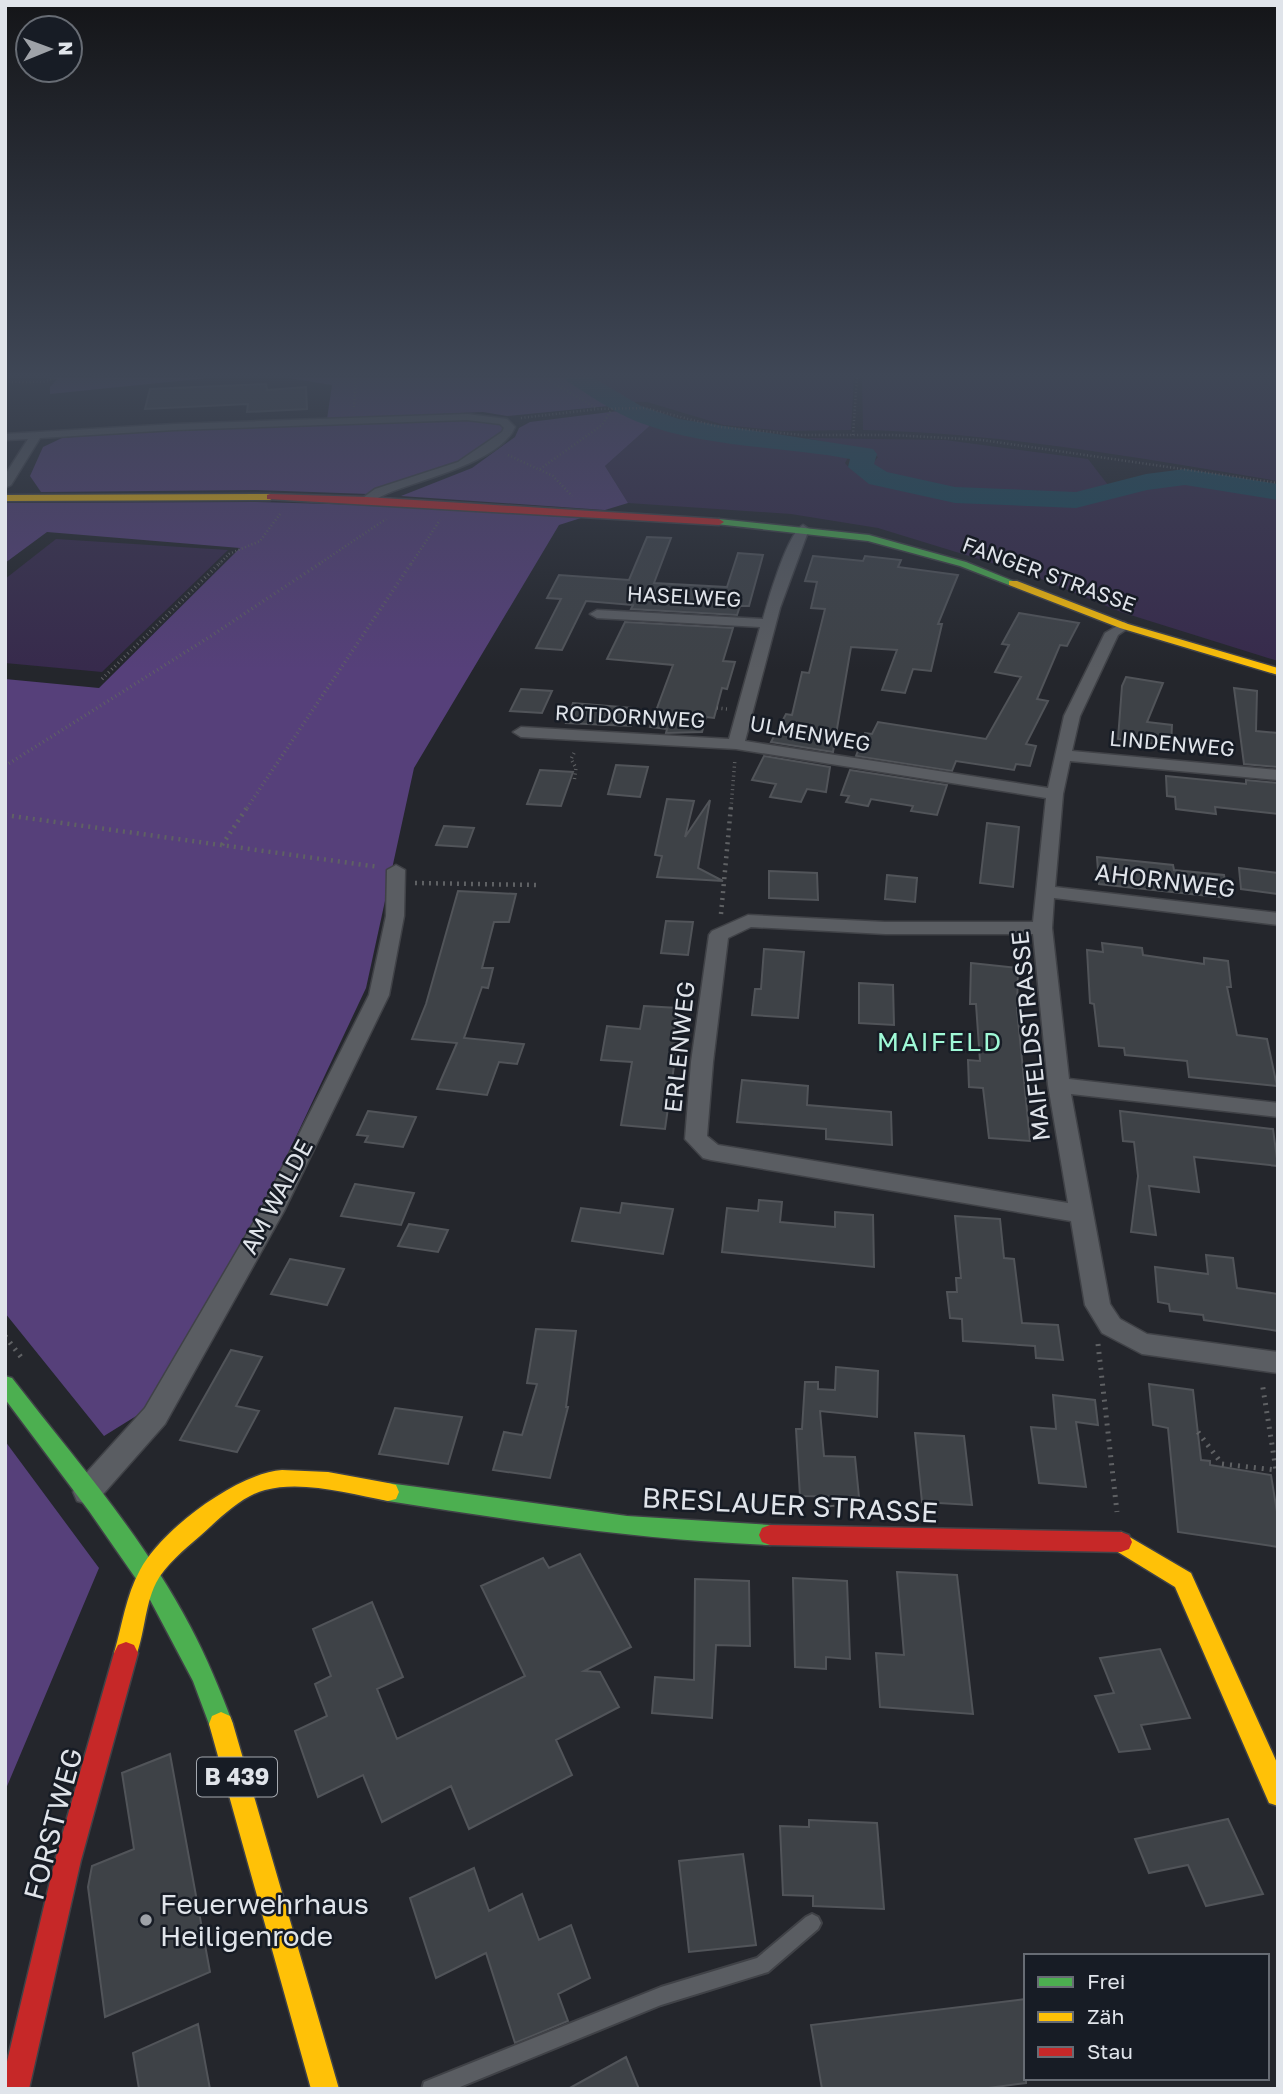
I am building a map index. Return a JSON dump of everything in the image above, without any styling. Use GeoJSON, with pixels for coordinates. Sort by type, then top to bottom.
{"type":"FeatureCollection","features":[{"type":"Feature","properties":{"kind":"street"},"geometry":{"type":"LineString","coordinates":[[366,500],[379,492],[430,475]]}},
{"type":"Feature","properties":{"kind":"street","name":"FANGER STRASSE"},"geometry":{"type":"LineString","coordinates":[[5,498],[293,496],[803,529],[869,538],[963,564],[1124,626],[1278,672]]}},
{"type":"Feature","properties":{"kind":"street","name":"ULMENWEG"},"geometry":{"type":"LineString","coordinates":[[803,529],[791,555],[768,623],[736,744],[1055,794]]}},
{"type":"Feature","properties":{"kind":"street","name":"HASELWEG"},"geometry":{"type":"LineString","coordinates":[[597,614],[768,623]]}},
{"type":"Feature","properties":{"kind":"street","name":"MAIFELDSTRASSE"},"geometry":{"type":"LineString","coordinates":[[1111,1326],[1098,1305],[1081,1214],[1059,1085],[1042,928],[1055,794],[1072,716],[1112,633],[1124,626]]}},
{"type":"Feature","properties":{"kind":"street","name":"ROTDORNWEG"},"geometry":{"type":"LineString","coordinates":[[521,732],[736,744]]}},
{"type":"Feature","properties":{"kind":"street","name":"LINDENWEG"},"geometry":{"type":"LineString","coordinates":[[1063,755],[1278,775]]}},
{"type":"Feature","properties":{"kind":"street","name":"AM WALDE"},"geometry":{"type":"LineString","coordinates":[[87,1492],[155,1416],[272,1211],[379,995],[394,916],[396,876]]}},
{"type":"Feature","properties":{"kind":"street","name":"AHORNWEG"},"geometry":{"type":"LineString","coordinates":[[1047,892],[1278,919]]}},
{"type":"Feature","properties":{"kind":"street"},"geometry":{"type":"LineString","coordinates":[[719,935],[748,920],[885,928],[1042,928]]}},
{"type":"Feature","properties":{"kind":"street","name":"ERLENWEG"},"geometry":{"type":"LineString","coordinates":[[719,935],[702,1062],[696,1139],[711,1152],[1081,1214]]}},
{"type":"Feature","properties":{"kind":"street"},"geometry":{"type":"LineString","coordinates":[[1059,1085],[1278,1110]]}},
{"type":"Feature","properties":{"kind":"street"},"geometry":{"type":"LineString","coordinates":[[1111,1326],[1142,1344],[1268,1362]]}},
{"type":"Feature","properties":{"kind":"street","name":"B 439"},"geometry":{"type":"LineString","coordinates":[[5,1384],[148,1576],[180,1630],[214,1703],[247,1809],[325,2089]]}},
{"type":"Feature","properties":{"kind":"street","name":"BRESLAUER STRASSE"},"geometry":{"type":"LineString","coordinates":[[148,1576],[180,1537],[225,1503],[263,1480],[283,1477],[511,1510],[710,1534],[1121,1542]]}},
{"type":"Feature","properties":{"kind":"street"},"geometry":{"type":"LineString","coordinates":[[1121,1542],[1183,1580],[1278,1794]]}},
{"type":"Feature","properties":{"kind":"street","name":"FORSTWEG"},"geometry":{"type":"LineString","coordinates":[[15,2089],[68,1860],[148,1576]]}},
{"type":"Feature","properties":{"kind":"lane"},"geometry":{"type":"LineString","coordinates":[[432,2089],[661,1996],[762,1966],[812,1923]]}},
{"type":"Feature","properties":{"kind":"path"},"geometry":{"type":"LineString","coordinates":[[549,475],[568,487],[581,513]]}},
{"type":"Feature","properties":{"kind":"path"},"geometry":{"type":"LineString","coordinates":[[1221,475],[1278,483]]}},
{"type":"Feature","properties":{"kind":"path"},"geometry":{"type":"LineString","coordinates":[[102,679],[229,554],[260,541],[293,496]]}},
{"type":"Feature","properties":{"kind":"path"},"geometry":{"type":"LineString","coordinates":[[5,766],[211,636],[411,502]]}},
{"type":"Feature","properties":{"kind":"path"},"geometry":{"type":"LineString","coordinates":[[222,845],[451,505]]}},
{"type":"Feature","properties":{"kind":"path"},"geometry":{"type":"LineString","coordinates":[[574,782],[576,768],[571,759],[593,736]]}},
{"type":"Feature","properties":{"kind":"path"},"geometry":{"type":"LineString","coordinates":[[719,935],[736,744]]}},
{"type":"Feature","properties":{"kind":"path"},"geometry":{"type":"LineString","coordinates":[[5,815],[222,845],[396,876],[537,885]]}},
{"type":"Feature","properties":{"kind":"path"},"geometry":{"type":"LineString","coordinates":[[1111,1326],[1097,1344],[1121,1542]]}},
{"type":"Feature","properties":{"kind":"path"},"geometry":{"type":"LineString","coordinates":[[1198,1432],[1223,1464],[1276,1470],[1268,1362]]}},
{"type":"Feature","properties":{"kind":"shaded area"},"geometry":{"type":"Polygon","coordinates":[[[424,475],[368,494],[256,490],[41,492],[30,476],[424,475]]]}},
{"type":"Feature","properties":{"kind":"shaded area"},"geometry":{"type":"Polygon","coordinates":[[[455,475],[610,475],[628,503],[605,510],[401,496],[455,475]]]}},
{"type":"Feature","properties":{"kind":"shaded area"},"geometry":{"type":"Polygon","coordinates":[[[610,475],[862,475],[923,492],[1041,503],[1094,501],[1153,483],[1193,479],[1225,482],[1278,494],[1278,661],[1121,612],[1034,576],[878,528],[791,514],[628,503],[610,475]]]}},
{"type":"Feature","properties":{"kind":"shaded area"},"geometry":{"type":"Polygon","coordinates":[[[884,475],[1100,475],[1108,485],[1069,496],[963,492],[884,475]]]}},
{"type":"Feature","properties":{"kind":"shaded area"},"geometry":{"type":"Polygon","coordinates":[[[1239,475],[1278,475],[1278,481],[1239,475]]]}},
{"type":"Feature","properties":{"kind":"shaded area"},"geometry":{"type":"Polygon","coordinates":[[[256,502],[367,505],[581,518],[559,525],[414,768],[366,988],[260,1213],[184,1347],[141,1413],[104,1436],[5,1313],[5,679],[99,688],[240,548],[47,532],[5,563],[5,503],[256,502]]]}},
{"type":"Feature","properties":{"kind":"shaded area"},"geometry":{"type":"Polygon","coordinates":[[[56,539],[228,550],[102,672],[5,663],[5,579],[56,539]]]}},
{"type":"Feature","properties":{"kind":"shaded area"},"geometry":{"type":"Polygon","coordinates":[[[5,1441],[99,1568],[5,1791],[5,1441]]]}},
{"type":"Feature","properties":{"kind":"building"},"geometry":{"type":"Polygon","coordinates":[[[647,537],[671,538],[654,583],[727,587],[738,553],[763,555],[749,606],[740,606],[737,615],[631,609],[633,605],[586,601],[562,650],[536,648],[561,599],[547,598],[559,575],[629,580],[647,537]]]}},
{"type":"Feature","properties":{"kind":"building"},"geometry":{"type":"Polygon","coordinates":[[[813,556],[863,561],[865,556],[901,560],[898,567],[958,575],[938,624],[942,624],[931,671],[913,669],[905,693],[882,690],[897,650],[851,647],[833,752],[771,742],[786,714],[792,715],[802,672],[809,673],[825,609],[811,608],[817,582],[805,581],[813,556]]]}},
{"type":"Feature","properties":{"kind":"building"},"geometry":{"type":"Polygon","coordinates":[[[1019,613],[1079,623],[1067,646],[1060,645],[1037,699],[1048,701],[1026,744],[1036,746],[1030,766],[1016,764],[1014,770],[956,761],[952,771],[856,756],[865,733],[872,734],[878,722],[986,739],[1021,677],[995,672],[1009,645],[1002,644],[1019,613]]]}},
{"type":"Feature","properties":{"kind":"building"},"geometry":{"type":"Polygon","coordinates":[[[625,622],[733,628],[723,661],[735,662],[727,689],[722,688],[714,718],[706,717],[702,732],[666,733],[667,729],[650,727],[673,665],[607,659],[625,622]]]}},
{"type":"Feature","properties":{"kind":"building"},"geometry":{"type":"Polygon","coordinates":[[[1126,677],[1163,683],[1147,722],[1172,725],[1171,746],[1118,739],[1122,686],[1126,677]]]}},
{"type":"Feature","properties":{"kind":"building"},"geometry":{"type":"Polygon","coordinates":[[[1234,688],[1257,691],[1256,731],[1278,733],[1278,767],[1244,764],[1234,688]]]}},
{"type":"Feature","properties":{"kind":"building"},"geometry":{"type":"Polygon","coordinates":[[[521,689],[552,691],[542,713],[510,711],[521,689]]]}},
{"type":"Feature","properties":{"kind":"building"},"geometry":{"type":"Polygon","coordinates":[[[573,703],[632,708],[631,726],[566,723],[573,703]]]}},
{"type":"Feature","properties":{"kind":"building"},"geometry":{"type":"Polygon","coordinates":[[[764,756],[830,767],[826,792],[807,789],[801,802],[770,797],[776,784],[752,780],[764,756]]]}},
{"type":"Feature","properties":{"kind":"building"},"geometry":{"type":"Polygon","coordinates":[[[616,765],[648,767],[640,797],[608,794],[616,765]]]}},
{"type":"Feature","properties":{"kind":"building"},"geometry":{"type":"Polygon","coordinates":[[[540,770],[573,772],[561,806],[527,804],[540,770]]]}},
{"type":"Feature","properties":{"kind":"building"},"geometry":{"type":"Polygon","coordinates":[[[850,770],[947,785],[937,815],[911,811],[913,806],[871,799],[868,806],[846,802],[849,796],[841,795],[850,770]]]}},
{"type":"Feature","properties":{"kind":"building"},"geometry":{"type":"Polygon","coordinates":[[[1166,776],[1246,784],[1246,780],[1278,783],[1278,814],[1215,807],[1216,814],[1176,809],[1175,797],[1167,796],[1166,776]]]}},
{"type":"Feature","properties":{"kind":"building"},"geometry":{"type":"Polygon","coordinates":[[[667,799],[694,801],[685,837],[710,800],[698,868],[723,881],[657,877],[662,856],[655,855],[667,799]]]}},
{"type":"Feature","properties":{"kind":"building"},"geometry":{"type":"Polygon","coordinates":[[[987,823],[1019,827],[1013,887],[980,883],[987,823]]]}},
{"type":"Feature","properties":{"kind":"building"},"geometry":{"type":"Polygon","coordinates":[[[444,826],[474,828],[467,847],[436,845],[444,826]]]}},
{"type":"Feature","properties":{"kind":"building"},"geometry":{"type":"Polygon","coordinates":[[[1097,857],[1173,865],[1174,870],[1224,875],[1228,898],[1099,884],[1097,857]]]}},
{"type":"Feature","properties":{"kind":"building"},"geometry":{"type":"Polygon","coordinates":[[[1239,868],[1278,873],[1278,894],[1241,889],[1239,868]]]}},
{"type":"Feature","properties":{"kind":"building"},"geometry":{"type":"Polygon","coordinates":[[[769,871],[817,873],[818,900],[769,898],[769,871]]]}},
{"type":"Feature","properties":{"kind":"building"},"geometry":{"type":"Polygon","coordinates":[[[887,875],[917,878],[915,902],[885,899],[887,875]]]}},
{"type":"Feature","properties":{"kind":"building"},"geometry":{"type":"Polygon","coordinates":[[[458,891],[516,894],[509,922],[494,922],[482,968],[493,968],[488,988],[482,987],[464,1038],[524,1044],[517,1064],[499,1062],[487,1095],[437,1089],[457,1043],[412,1039],[426,1004],[458,891]]]}},
{"type":"Feature","properties":{"kind":"building"},"geometry":{"type":"Polygon","coordinates":[[[666,921],[693,922],[688,955],[661,953],[666,921]]]}},
{"type":"Feature","properties":{"kind":"building"},"geometry":{"type":"Polygon","coordinates":[[[1102,943],[1142,948],[1143,955],[1204,964],[1204,958],[1228,961],[1231,987],[1227,987],[1237,1035],[1267,1039],[1277,1086],[1189,1077],[1187,1061],[1125,1055],[1124,1048],[1099,1046],[1094,1004],[1090,1003],[1087,950],[1103,952],[1102,943]]]}},
{"type":"Feature","properties":{"kind":"building"},"geometry":{"type":"Polygon","coordinates":[[[764,949],[804,952],[798,1018],[752,1015],[755,989],[761,989],[764,949]]]}},
{"type":"Feature","properties":{"kind":"building"},"geometry":{"type":"Polygon","coordinates":[[[971,963],[1018,968],[1017,1009],[1030,1141],[989,1138],[983,1088],[969,1087],[968,1060],[980,1061],[976,1004],[970,1004],[971,963]]]}},
{"type":"Feature","properties":{"kind":"building"},"geometry":{"type":"Polygon","coordinates":[[[859,983],[893,985],[894,1025],[859,1023],[859,983]]]}},
{"type":"Feature","properties":{"kind":"building"},"geometry":{"type":"Polygon","coordinates":[[[644,1006],[678,1008],[674,1031],[679,1031],[665,1129],[621,1125],[632,1062],[601,1060],[607,1026],[640,1029],[644,1006]]]}},
{"type":"Feature","properties":{"kind":"building"},"geometry":{"type":"Polygon","coordinates":[[[742,1080],[808,1086],[807,1105],[891,1112],[892,1145],[826,1139],[826,1129],[737,1122],[742,1080]]]}},
{"type":"Feature","properties":{"kind":"building"},"geometry":{"type":"Polygon","coordinates":[[[368,1111],[416,1117],[403,1147],[365,1142],[368,1136],[357,1135],[368,1111]]]}},
{"type":"Feature","properties":{"kind":"building"},"geometry":{"type":"Polygon","coordinates":[[[1120,1111],[1273,1129],[1278,1166],[1194,1157],[1199,1192],[1149,1186],[1156,1235],[1131,1232],[1138,1176],[1134,1142],[1123,1141],[1120,1111]]]}},
{"type":"Feature","properties":{"kind":"building"},"geometry":{"type":"Polygon","coordinates":[[[355,1184],[414,1193],[401,1225],[341,1216],[355,1184]]]}},
{"type":"Feature","properties":{"kind":"building"},"geometry":{"type":"Polygon","coordinates":[[[759,1200],[782,1202],[780,1222],[835,1227],[835,1212],[873,1215],[874,1267],[722,1252],[727,1208],[758,1211],[759,1200]]]}},
{"type":"Feature","properties":{"kind":"building"},"geometry":{"type":"Polygon","coordinates":[[[622,1203],[673,1209],[663,1254],[572,1241],[581,1208],[620,1213],[622,1203]]]}},
{"type":"Feature","properties":{"kind":"building"},"geometry":{"type":"Polygon","coordinates":[[[955,1216],[1000,1219],[1004,1258],[1014,1259],[1022,1323],[1058,1325],[1063,1360],[1036,1358],[1035,1346],[963,1341],[962,1319],[950,1318],[947,1292],[957,1292],[956,1278],[961,1278],[955,1216]]]}},
{"type":"Feature","properties":{"kind":"building"},"geometry":{"type":"Polygon","coordinates":[[[409,1224],[448,1230],[438,1252],[398,1246],[409,1224]]]}},
{"type":"Feature","properties":{"kind":"building"},"geometry":{"type":"Polygon","coordinates":[[[1206,1255],[1233,1258],[1237,1288],[1278,1294],[1278,1331],[1204,1320],[1203,1315],[1170,1311],[1169,1304],[1158,1302],[1155,1267],[1208,1274],[1206,1255]]]}},
{"type":"Feature","properties":{"kind":"building"},"geometry":{"type":"Polygon","coordinates":[[[290,1259],[344,1269],[327,1305],[271,1294],[290,1259]]]}},
{"type":"Feature","properties":{"kind":"building"},"geometry":{"type":"Polygon","coordinates":[[[536,1329],[576,1331],[568,1407],[550,1478],[493,1470],[504,1432],[522,1435],[537,1384],[527,1383],[536,1329]]]}},
{"type":"Feature","properties":{"kind":"building"},"geometry":{"type":"Polygon","coordinates":[[[231,1350],[262,1357],[236,1406],[259,1411],[237,1452],[180,1440],[231,1350]]]}},
{"type":"Feature","properties":{"kind":"building"},"geometry":{"type":"Polygon","coordinates":[[[836,1367],[878,1371],[877,1417],[820,1411],[824,1456],[855,1457],[859,1497],[800,1496],[796,1429],[802,1429],[805,1382],[818,1382],[818,1389],[835,1390],[836,1367]]]}},
{"type":"Feature","properties":{"kind":"building"},"geometry":{"type":"Polygon","coordinates":[[[1149,1384],[1193,1390],[1201,1460],[1210,1461],[1210,1465],[1271,1475],[1278,1518],[1278,1547],[1178,1532],[1168,1428],[1153,1425],[1149,1384]]]}},
{"type":"Feature","properties":{"kind":"building"},"geometry":{"type":"Polygon","coordinates":[[[1053,1395],[1095,1400],[1098,1425],[1076,1422],[1086,1487],[1039,1483],[1031,1427],[1056,1429],[1053,1395]]]}},
{"type":"Feature","properties":{"kind":"building"},"geometry":{"type":"Polygon","coordinates":[[[395,1408],[462,1417],[448,1464],[379,1454],[395,1408]]]}},
{"type":"Feature","properties":{"kind":"building"},"geometry":{"type":"Polygon","coordinates":[[[915,1433],[964,1436],[972,1505],[922,1502],[915,1433]]]}},
{"type":"Feature","properties":{"kind":"building"},"geometry":{"type":"Polygon","coordinates":[[[580,1554],[631,1647],[584,1671],[600,1672],[619,1707],[556,1740],[572,1775],[469,1829],[451,1786],[382,1822],[363,1775],[318,1797],[295,1731],[327,1716],[315,1684],[331,1676],[313,1629],[372,1602],[403,1677],[377,1689],[397,1739],[525,1676],[481,1586],[543,1558],[549,1568],[580,1554]]]}},
{"type":"Feature","properties":{"kind":"building"},"geometry":{"type":"Polygon","coordinates":[[[897,1572],[957,1575],[973,1714],[880,1707],[876,1653],[904,1655],[897,1572]]]}},
{"type":"Feature","properties":{"kind":"building"},"geometry":{"type":"Polygon","coordinates":[[[793,1578],[847,1581],[850,1659],[826,1657],[826,1669],[795,1667],[793,1578]]]}},
{"type":"Feature","properties":{"kind":"building"},"geometry":{"type":"Polygon","coordinates":[[[695,1579],[749,1581],[750,1646],[716,1645],[712,1718],[652,1713],[655,1677],[694,1680],[695,1579]]]}},
{"type":"Feature","properties":{"kind":"building"},"geometry":{"type":"Polygon","coordinates":[[[1160,1649],[1190,1718],[1141,1725],[1150,1749],[1119,1752],[1095,1696],[1114,1693],[1100,1658],[1160,1649]]]}},
{"type":"Feature","properties":{"kind":"building","name":"Feuerwehrhaus Heiligenrode"},"geometry":{"type":"Polygon","coordinates":[[[170,1754],[210,1972],[105,2017],[88,1887],[92,1866],[134,1849],[122,1773],[170,1754]]]}},
{"type":"Feature","properties":{"kind":"building"},"geometry":{"type":"Polygon","coordinates":[[[1228,1819],[1263,1894],[1206,1906],[1188,1865],[1149,1873],[1135,1839],[1228,1819]]]}},
{"type":"Feature","properties":{"kind":"building"},"geometry":{"type":"Polygon","coordinates":[[[809,1820],[877,1823],[884,1909],[813,1906],[813,1896],[783,1895],[780,1826],[809,1827],[809,1820]]]}},
{"type":"Feature","properties":{"kind":"building"},"geometry":{"type":"Polygon","coordinates":[[[743,1854],[756,1945],[689,1952],[679,1861],[743,1854]]]}},
{"type":"Feature","properties":{"kind":"building"},"geometry":{"type":"Polygon","coordinates":[[[474,1868],[489,1911],[522,1894],[539,1940],[571,1925],[590,1978],[558,1994],[568,2021],[515,2043],[486,1953],[436,1978],[410,1898],[474,1868]]]}},
{"type":"Feature","properties":{"kind":"building"},"geometry":{"type":"Polygon","coordinates":[[[1024,1999],[1026,2083],[981,2089],[822,2089],[811,2025],[1024,1999]]]}},
{"type":"Feature","properties":{"kind":"building"},"geometry":{"type":"Polygon","coordinates":[[[198,2024],[210,2089],[139,2089],[133,2053],[198,2024]]]}},
{"type":"Feature","properties":{"kind":"building"},"geometry":{"type":"Polygon","coordinates":[[[626,2057],[639,2089],[568,2089],[626,2057]]]}},
{"type":"Feature","properties":{"kind":"waterway"},"geometry":{"type":"LineString","coordinates":[[873,475],[955,495],[1076,500],[1146,482],[1185,477],[1278,492]]}},
{"type":"Feature","properties":{"kind":"traffic: fast"},"geometry":{"type":"LineString","coordinates":[[719,522],[869,538],[963,564],[1013,583]]}},
{"type":"Feature","properties":{"kind":"traffic: fast"},"geometry":{"type":"LineString","coordinates":[[5,1384],[97,1504],[156,1588],[203,1677],[221,1724]]}},
{"type":"Feature","properties":{"kind":"traffic: fast"},"geometry":{"type":"LineString","coordinates":[[388,1492],[627,1526],[770,1535]]}},
{"type":"Feature","properties":{"kind":"traffic: slow"},"geometry":{"type":"LineString","coordinates":[[5,498],[270,497]]}},
{"type":"Feature","properties":{"kind":"traffic: slow"},"geometry":{"type":"LineString","coordinates":[[1013,583],[1124,626],[1278,672]]}},
{"type":"Feature","properties":{"kind":"traffic: slow"},"geometry":{"type":"LineString","coordinates":[[126,1653],[148,1576],[185,1535],[239,1493],[267,1480],[282,1479],[328,1482],[388,1492]]}},
{"type":"Feature","properties":{"kind":"traffic: slow"},"geometry":{"type":"LineString","coordinates":[[1121,1542],[1183,1580],[1278,1794]]}},
{"type":"Feature","properties":{"kind":"traffic: slow"},"geometry":{"type":"LineString","coordinates":[[221,1724],[325,2089]]}},
{"type":"Feature","properties":{"kind":"traffic: jam"},"geometry":{"type":"LineString","coordinates":[[270,497],[366,500],[719,522]]}},
{"type":"Feature","properties":{"kind":"traffic: jam"},"geometry":{"type":"LineString","coordinates":[[770,1535],[1121,1542]]}},
{"type":"Feature","properties":{"kind":"traffic: jam"},"geometry":{"type":"LineString","coordinates":[[15,2089],[68,1860],[126,1653]]}},
{"type":"Feature","properties":{"kind":"place","name":"Feuerwehrhaus Heiligenrode"},"geometry":{"type":"Point","coordinates":[146,1920]}},
{"type":"Feature","properties":{"kind":"district","name":"MAIFELD"},"geometry":{"type":"Point","coordinates":[940,1042]}}]}
